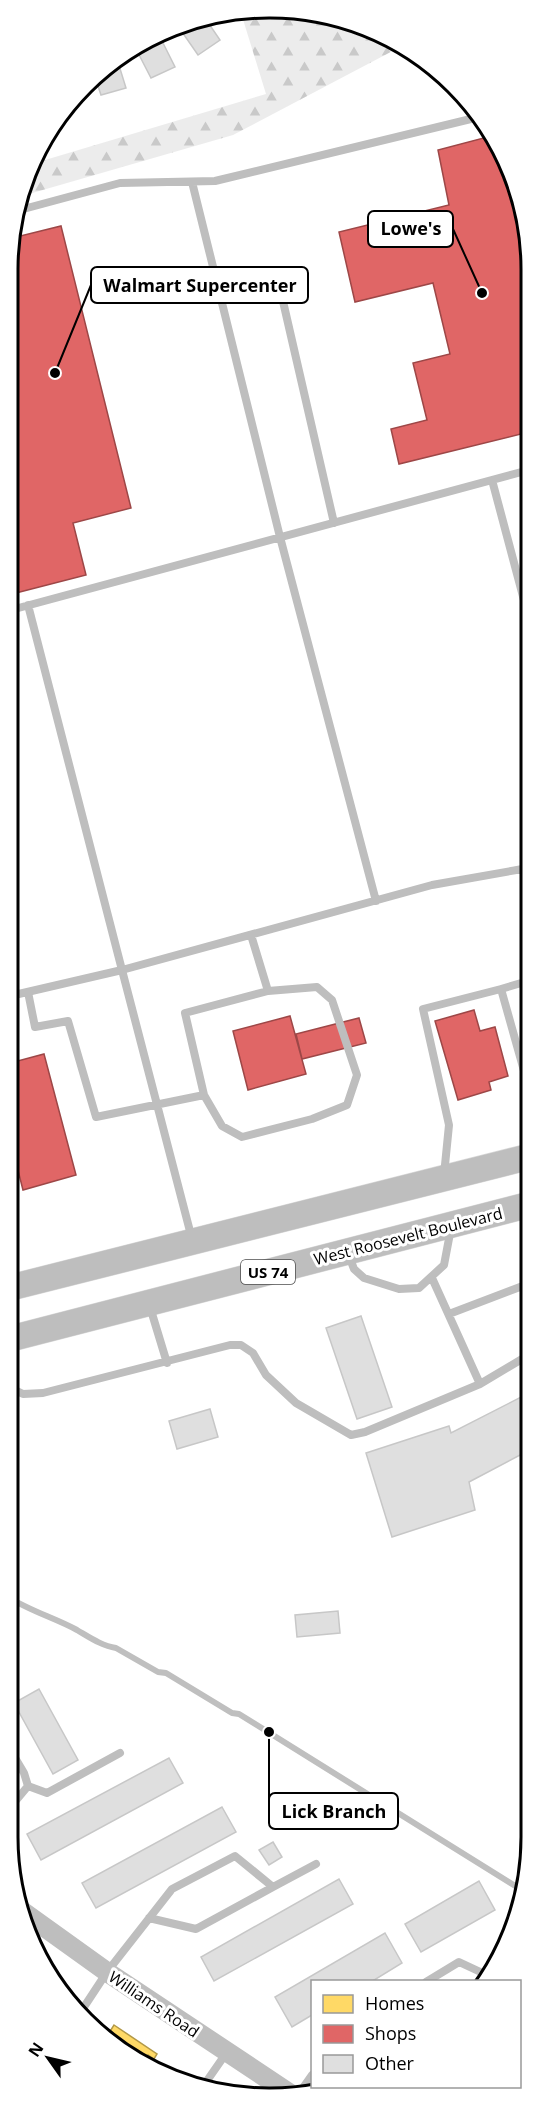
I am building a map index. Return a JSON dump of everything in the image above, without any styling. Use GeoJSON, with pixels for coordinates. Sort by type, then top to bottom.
{"type":"FeatureCollection","features":[{"type":"Feature","properties":{"kind":"highway"},"geometry":{"type":"LineString","coordinates":[[18,1286],[521,1159]]}},
{"type":"Feature","properties":{"kind":"highway","name":"West Roosevelt Boulevard"},"geometry":{"type":"LineString","coordinates":[[18,1337],[521,1207]]}},
{"type":"Feature","properties":{"kind":"street","name":"Williams Road"},"geometry":{"type":"LineString","coordinates":[[31,1918],[107,1972],[280,2087]]}},
{"type":"Feature","properties":{"kind":"lane"},"geometry":{"type":"LineString","coordinates":[[26,208],[120,183],[215,181],[471,119]]}},
{"type":"Feature","properties":{"kind":"lane"},"geometry":{"type":"LineString","coordinates":[[192,182],[280,537],[376,901]]}},
{"type":"Feature","properties":{"kind":"lane"},"geometry":{"type":"LineString","coordinates":[[218,286],[255,272],[266,273],[279,284],[334,523]]}},
{"type":"Feature","properties":{"kind":"lane"},"geometry":{"type":"LineString","coordinates":[[18,608],[521,472]]}},
{"type":"Feature","properties":{"kind":"lane"},"geometry":{"type":"LineString","coordinates":[[492,480],[521,589]]}},
{"type":"Feature","properties":{"kind":"lane"},"geometry":{"type":"LineString","coordinates":[[28,605],[193,1243]]}},
{"type":"Feature","properties":{"kind":"lane"},"geometry":{"type":"LineString","coordinates":[[18,994],[122,970],[432,885],[521,869]]}},
{"type":"Feature","properties":{"kind":"lane"},"geometry":{"type":"LineString","coordinates":[[251,935],[268,991]]}},
{"type":"Feature","properties":{"kind":"lane"},"geometry":{"type":"LineString","coordinates":[[444,1179],[449,1125],[423,1009],[521,983]]}},
{"type":"Feature","properties":{"kind":"lane"},"geometry":{"type":"LineString","coordinates":[[317,987],[332,1000],[357,1075],[347,1105],[312,1119],[242,1137],[222,1126],[204,1095],[185,1013],[268,991],[317,987]]}},
{"type":"Feature","properties":{"kind":"lane"},"geometry":{"type":"LineString","coordinates":[[501,989],[521,1060]]}},
{"type":"Feature","properties":{"kind":"lane"},"geometry":{"type":"LineString","coordinates":[[28,992],[35,1027],[68,1021],[96,1117],[204,1095]]}},
{"type":"Feature","properties":{"kind":"lane"},"geometry":{"type":"LineString","coordinates":[[348,1252],[354,1269],[364,1278],[383,1286],[399,1289],[419,1288],[444,1265],[452,1225]]}},
{"type":"Feature","properties":{"kind":"lane"},"geometry":{"type":"LineString","coordinates":[[432,1278],[480,1384]]}},
{"type":"Feature","properties":{"kind":"lane"},"geometry":{"type":"LineString","coordinates":[[448,1314],[521,1287]]}},
{"type":"Feature","properties":{"kind":"lane"},"geometry":{"type":"LineString","coordinates":[[148,1303],[167,1363]]}},
{"type":"Feature","properties":{"kind":"lane"},"geometry":{"type":"LineString","coordinates":[[18,1392],[23,1394],[43,1393],[230,1345],[241,1345],[254,1353],[266,1375],[296,1403],[351,1435],[365,1432],[480,1384],[521,1360]]}},
{"type":"Feature","properties":{"kind":"lane"},"geometry":{"type":"LineString","coordinates":[[28,1786],[47,1792],[120,1753]]}},
{"type":"Feature","properties":{"kind":"lane"},"geometry":{"type":"LineString","coordinates":[[18,1763],[28,1786]]}},
{"type":"Feature","properties":{"kind":"lane"},"geometry":{"type":"LineString","coordinates":[[18,1798],[28,1786]]}},
{"type":"Feature","properties":{"kind":"lane"},"geometry":{"type":"LineString","coordinates":[[85,2007],[107,1972],[172,1889],[236,1856],[273,1887]]}},
{"type":"Feature","properties":{"kind":"lane"},"geometry":{"type":"LineString","coordinates":[[149,1918],[196,1929],[316,1864]]}},
{"type":"Feature","properties":{"kind":"lane"},"geometry":{"type":"LineString","coordinates":[[429,1980],[459,1962],[481,1972]]}},
{"type":"Feature","properties":{"kind":"lane"},"geometry":{"type":"LineString","coordinates":[[208,2080],[227,2052]]}},
{"type":"Feature","properties":{"kind":"green space"},"geometry":{"type":"Polygon","coordinates":[[[270,18],[319,23],[366,37],[393,51],[233,135],[30,194],[43,161],[266,94],[243,20],[270,18]]]}},
{"type":"Feature","properties":{"kind":"building: Homes"},"geometry":{"type":"Polygon","coordinates":[[[114,2025],[157,2054],[154,2059],[147,2056],[110,2031],[114,2025]]]}},
{"type":"Feature","properties":{"kind":"building: Shops"},"geometry":{"type":"Polygon","coordinates":[[[484,138],[508,189],[519,237],[521,270],[521,434],[399,464],[391,429],[427,420],[413,363],[450,354],[433,283],[355,302],[339,232],[449,205],[438,150],[484,138]]]}},
{"type":"Feature","properties":{"kind":"building: Shops"},"geometry":{"type":"Polygon","coordinates":[[[61,226],[131,508],[73,523],[86,575],[18,592],[18,270],[20,236],[61,226]]]}},
{"type":"Feature","properties":{"kind":"building: Shops"},"geometry":{"type":"Polygon","coordinates":[[[474,1010],[480,1031],[495,1027],[508,1076],[489,1082],[491,1090],[458,1100],[435,1021],[474,1010]]]}},
{"type":"Feature","properties":{"kind":"building: Shops"},"geometry":{"type":"Polygon","coordinates":[[[290,1016],[306,1074],[248,1090],[233,1031],[290,1016]]]}},
{"type":"Feature","properties":{"kind":"building: Shops"},"geometry":{"type":"Polygon","coordinates":[[[359,1018],[366,1043],[302,1059],[296,1034],[359,1018]]]}},
{"type":"Feature","properties":{"kind":"building: Shops"},"geometry":{"type":"Polygon","coordinates":[[[44,1054],[76,1175],[23,1190],[18,1170],[18,1061],[44,1054]]]}},
{"type":"Feature","properties":{"kind":"building: Other"},"geometry":{"type":"Polygon","coordinates":[[[210,25],[220,40],[198,55],[183,33],[210,25]]]}},
{"type":"Feature","properties":{"kind":"building: Other"},"geometry":{"type":"Polygon","coordinates":[[[162,42],[175,67],[151,78],[139,55],[162,42]]]}},
{"type":"Feature","properties":{"kind":"building: Other"},"geometry":{"type":"Polygon","coordinates":[[[120,67],[126,88],[101,95],[98,86],[120,67]]]}},
{"type":"Feature","properties":{"kind":"building: Other"},"geometry":{"type":"Polygon","coordinates":[[[361,1316],[392,1407],[357,1419],[326,1328],[361,1316]]]}},
{"type":"Feature","properties":{"kind":"building: Other"},"geometry":{"type":"Polygon","coordinates":[[[521,1397],[521,1457],[520,1455],[469,1482],[475,1510],[392,1537],[366,1453],[449,1426],[451,1433],[521,1397]]]}},
{"type":"Feature","properties":{"kind":"building: Other"},"geometry":{"type":"Polygon","coordinates":[[[210,1409],[218,1437],[177,1449],[169,1421],[210,1409]]]}},
{"type":"Feature","properties":{"kind":"building: Other"},"geometry":{"type":"Polygon","coordinates":[[[338,1611],[340,1633],[297,1637],[295,1615],[338,1611]]]}},
{"type":"Feature","properties":{"kind":"building: Other"},"geometry":{"type":"Polygon","coordinates":[[[39,1689],[78,1760],[53,1774],[18,1710],[18,1701],[39,1689]]]}},
{"type":"Feature","properties":{"kind":"building: Other"},"geometry":{"type":"Polygon","coordinates":[[[169,1758],[183,1783],[41,1860],[27,1834],[169,1758]]]}},
{"type":"Feature","properties":{"kind":"building: Other"},"geometry":{"type":"Polygon","coordinates":[[[222,1807],[236,1832],[96,1908],[82,1883],[222,1807]]]}},
{"type":"Feature","properties":{"kind":"building: Other"},"geometry":{"type":"Polygon","coordinates":[[[273,1842],[282,1857],[269,1865],[259,1850],[273,1842]]]}},
{"type":"Feature","properties":{"kind":"building: Other"},"geometry":{"type":"Polygon","coordinates":[[[339,1879],[353,1904],[214,1981],[201,1957],[339,1879]]]}},
{"type":"Feature","properties":{"kind":"building: Other"},"geometry":{"type":"Polygon","coordinates":[[[479,1881],[495,1910],[421,1952],[405,1924],[479,1881]]]}},
{"type":"Feature","properties":{"kind":"building: Other"},"geometry":{"type":"Polygon","coordinates":[[[385,1933],[402,1963],[374,1980],[311,1980],[311,2016],[292,2027],[275,1997],[385,1933]]]}},
{"type":"Feature","properties":{"kind":"waterway"},"geometry":{"type":"LineString","coordinates":[[18,1602],[101,1643],[116,1648],[158,1672],[166,1673],[232,1713],[239,1714],[516,1886]]}},
{"type":"Feature","properties":{"kind":"place","name":"Lowe's"},"geometry":{"type":"Point","coordinates":[482,293]}},
{"type":"Feature","properties":{"kind":"place","name":"Walmart Supercenter"},"geometry":{"type":"Point","coordinates":[55,373]}},
{"type":"Feature","properties":{"kind":"place","name":"Lick Branch"},"geometry":{"type":"Point","coordinates":[269,1732]}}]}
